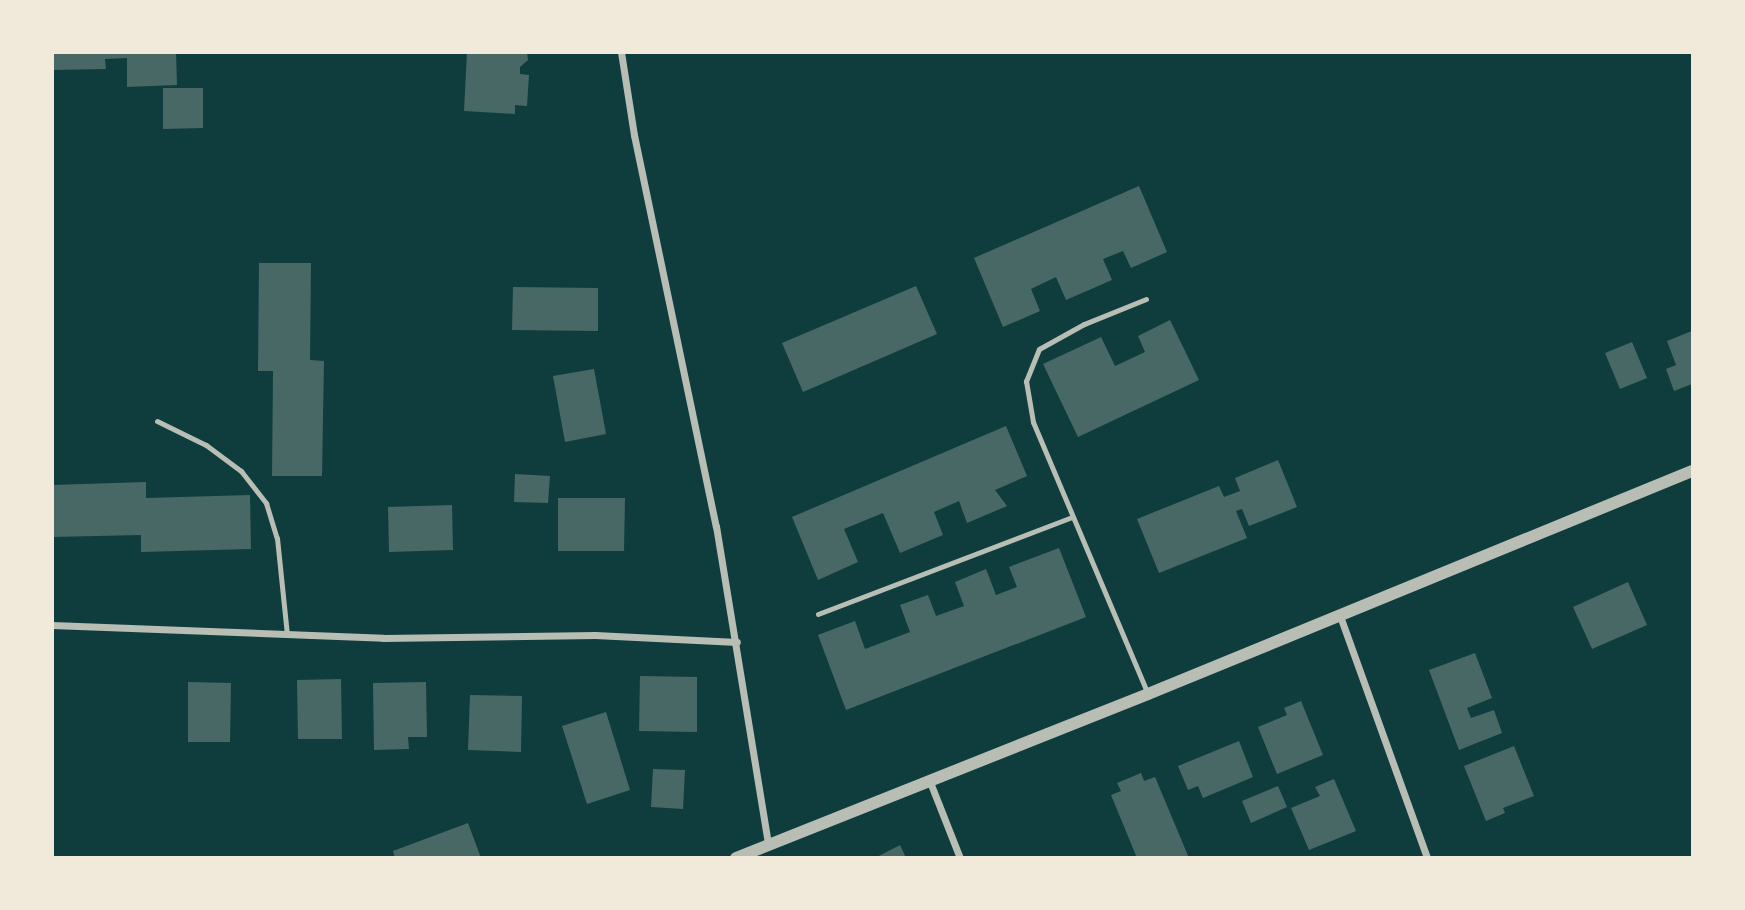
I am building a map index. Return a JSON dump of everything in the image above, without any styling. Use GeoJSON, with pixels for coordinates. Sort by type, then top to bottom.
{"type":"FeatureCollection","features":[{"type":"Feature","properties":{"kind":"street"},"geometry":{"type":"LineString","coordinates":[[621,52],[634,135],[716,526],[768,845]]}},
{"type":"Feature","properties":{"kind":"street"},"geometry":{"type":"LineString","coordinates":[[736,858],[1148,694],[1692,471]]}},
{"type":"Feature","properties":{"kind":"street"},"geometry":{"type":"LineString","coordinates":[[1340,616],[1427,858]]}},
{"type":"Feature","properties":{"kind":"street"},"geometry":{"type":"LineString","coordinates":[[52,625],[383,638],[595,635],[737,642]]}},
{"type":"Feature","properties":{"kind":"street"},"geometry":{"type":"LineString","coordinates":[[930,782],[960,858]]}},
{"type":"Feature","properties":{"kind":"lane"},"geometry":{"type":"LineString","coordinates":[[1146,299],[1084,324],[1039,349],[1026,381],[1033,422],[1148,694]]}},
{"type":"Feature","properties":{"kind":"lane"},"geometry":{"type":"LineString","coordinates":[[157,421],[206,446],[242,471],[266,503],[277,538],[287,634]]}},
{"type":"Feature","properties":{"kind":"lane"},"geometry":{"type":"LineString","coordinates":[[818,614],[1072,517]]}},
{"type":"Feature","properties":{"kind":"building"},"geometry":{"type":"Polygon","coordinates":[[[52,52],[176,52],[177,85],[127,87],[127,58],[105,59],[106,69],[52,70],[52,52]]]}},
{"type":"Feature","properties":{"kind":"building"},"geometry":{"type":"Polygon","coordinates":[[[467,52],[527,52],[528,60],[520,67],[520,74],[529,75],[527,106],[515,105],[515,114],[464,111],[467,52]]]}},
{"type":"Feature","properties":{"kind":"building"},"geometry":{"type":"Polygon","coordinates":[[[163,88],[203,88],[203,128],[163,129],[163,88]]]}},
{"type":"Feature","properties":{"kind":"building"},"geometry":{"type":"Polygon","coordinates":[[[1139,186],[1167,252],[1131,268],[1123,251],[1103,259],[1112,280],[1066,300],[1056,277],[1031,289],[1040,311],[1003,327],[974,258],[1139,186]]]}},
{"type":"Feature","properties":{"kind":"building"},"geometry":{"type":"Polygon","coordinates":[[[259,263],[311,263],[310,360],[324,361],[322,476],[272,476],[273,371],[258,371],[259,263]]]}},
{"type":"Feature","properties":{"kind":"building"},"geometry":{"type":"Polygon","coordinates":[[[916,286],[937,334],[803,392],[782,343],[916,286]]]}},
{"type":"Feature","properties":{"kind":"building"},"geometry":{"type":"Polygon","coordinates":[[[513,287],[598,288],[598,331],[512,330],[513,287]]]}},
{"type":"Feature","properties":{"kind":"building"},"geometry":{"type":"Polygon","coordinates":[[[1170,320],[1199,380],[1078,437],[1043,364],[1101,337],[1115,366],[1145,352],[1138,336],[1170,320]]]}},
{"type":"Feature","properties":{"kind":"building"},"geometry":{"type":"Polygon","coordinates":[[[1692,331],[1692,384],[1674,391],[1666,369],[1676,365],[1667,341],[1692,331]]]}},
{"type":"Feature","properties":{"kind":"building"},"geometry":{"type":"Polygon","coordinates":[[[1632,342],[1647,378],[1620,389],[1605,353],[1632,342]]]}},
{"type":"Feature","properties":{"kind":"building"},"geometry":{"type":"Polygon","coordinates":[[[594,369],[606,434],[565,442],[553,376],[594,369]]]}},
{"type":"Feature","properties":{"kind":"building"},"geometry":{"type":"Polygon","coordinates":[[[1006,426],[1027,476],[995,490],[1007,506],[967,523],[959,501],[934,512],[943,535],[900,553],[883,513],[844,529],[858,562],[818,580],[792,517],[1006,426]]]}},
{"type":"Feature","properties":{"kind":"building"},"geometry":{"type":"Polygon","coordinates":[[[1278,460],[1297,507],[1249,526],[1242,509],[1236,511],[1247,538],[1159,573],[1137,519],[1219,486],[1224,497],[1240,491],[1235,478],[1278,460]]]}},
{"type":"Feature","properties":{"kind":"building"},"geometry":{"type":"Polygon","coordinates":[[[515,474],[550,476],[548,503],[514,502],[515,474]]]}},
{"type":"Feature","properties":{"kind":"building"},"geometry":{"type":"Polygon","coordinates":[[[146,482],[146,498],[250,495],[251,549],[141,552],[141,535],[52,537],[52,485],[146,482]]]}},
{"type":"Feature","properties":{"kind":"building"},"geometry":{"type":"Polygon","coordinates":[[[558,498],[625,498],[624,551],[558,551],[558,498]]]}},
{"type":"Feature","properties":{"kind":"building"},"geometry":{"type":"Polygon","coordinates":[[[452,505],[453,550],[389,552],[388,507],[452,505]]]}},
{"type":"Feature","properties":{"kind":"building"},"geometry":{"type":"Polygon","coordinates":[[[1059,548],[1086,617],[846,710],[818,635],[855,621],[865,649],[910,632],[900,605],[928,595],[936,616],[964,606],[955,582],[986,569],[996,595],[1017,587],[1009,567],[1059,548]]]}},
{"type":"Feature","properties":{"kind":"building"},"geometry":{"type":"Polygon","coordinates":[[[1628,582],[1647,625],[1592,649],[1573,607],[1628,582]]]}},
{"type":"Feature","properties":{"kind":"building"},"geometry":{"type":"Polygon","coordinates":[[[1475,653],[1492,698],[1467,708],[1471,718],[1494,710],[1502,733],[1459,750],[1429,670],[1475,653]]]}},
{"type":"Feature","properties":{"kind":"building"},"geometry":{"type":"Polygon","coordinates":[[[640,676],[697,677],[697,732],[639,731],[640,676]]]}},
{"type":"Feature","properties":{"kind":"building"},"geometry":{"type":"Polygon","coordinates":[[[341,679],[342,739],[298,739],[297,680],[341,679]]]}},
{"type":"Feature","properties":{"kind":"building"},"geometry":{"type":"Polygon","coordinates":[[[188,682],[231,683],[230,742],[188,742],[188,682]]]}},
{"type":"Feature","properties":{"kind":"building"},"geometry":{"type":"Polygon","coordinates":[[[426,682],[427,737],[408,737],[409,749],[374,750],[373,683],[426,682]]]}},
{"type":"Feature","properties":{"kind":"building"},"geometry":{"type":"Polygon","coordinates":[[[470,695],[522,696],[521,752],[468,750],[470,695]]]}},
{"type":"Feature","properties":{"kind":"building"},"geometry":{"type":"Polygon","coordinates":[[[1301,701],[1323,755],[1277,774],[1258,727],[1287,715],[1284,708],[1301,701]]]}},
{"type":"Feature","properties":{"kind":"building"},"geometry":{"type":"Polygon","coordinates":[[[606,712],[630,790],[587,804],[562,726],[606,712]]]}},
{"type":"Feature","properties":{"kind":"building"},"geometry":{"type":"Polygon","coordinates":[[[1239,741],[1253,777],[1203,798],[1198,786],[1188,790],[1178,766],[1239,741]]]}},
{"type":"Feature","properties":{"kind":"building"},"geometry":{"type":"Polygon","coordinates":[[[1514,746],[1534,796],[1503,808],[1505,813],[1486,821],[1464,766],[1514,746]]]}},
{"type":"Feature","properties":{"kind":"building"},"geometry":{"type":"Polygon","coordinates":[[[653,769],[685,770],[683,809],[651,807],[653,769]]]}},
{"type":"Feature","properties":{"kind":"building"},"geometry":{"type":"Polygon","coordinates":[[[1141,773],[1144,781],[1155,777],[1189,858],[1137,858],[1111,795],[1121,791],[1117,783],[1141,773]]]}},
{"type":"Feature","properties":{"kind":"building"},"geometry":{"type":"Polygon","coordinates":[[[1334,779],[1356,831],[1309,850],[1291,808],[1320,796],[1315,787],[1334,779]]]}},
{"type":"Feature","properties":{"kind":"building"},"geometry":{"type":"Polygon","coordinates":[[[1278,786],[1287,807],[1251,823],[1242,801],[1278,786]]]}},
{"type":"Feature","properties":{"kind":"building"},"geometry":{"type":"Polygon","coordinates":[[[468,823],[481,858],[395,858],[393,851],[468,823]]]}},
{"type":"Feature","properties":{"kind":"building"},"geometry":{"type":"Polygon","coordinates":[[[900,845],[906,858],[875,858],[900,845]]]}}]}
